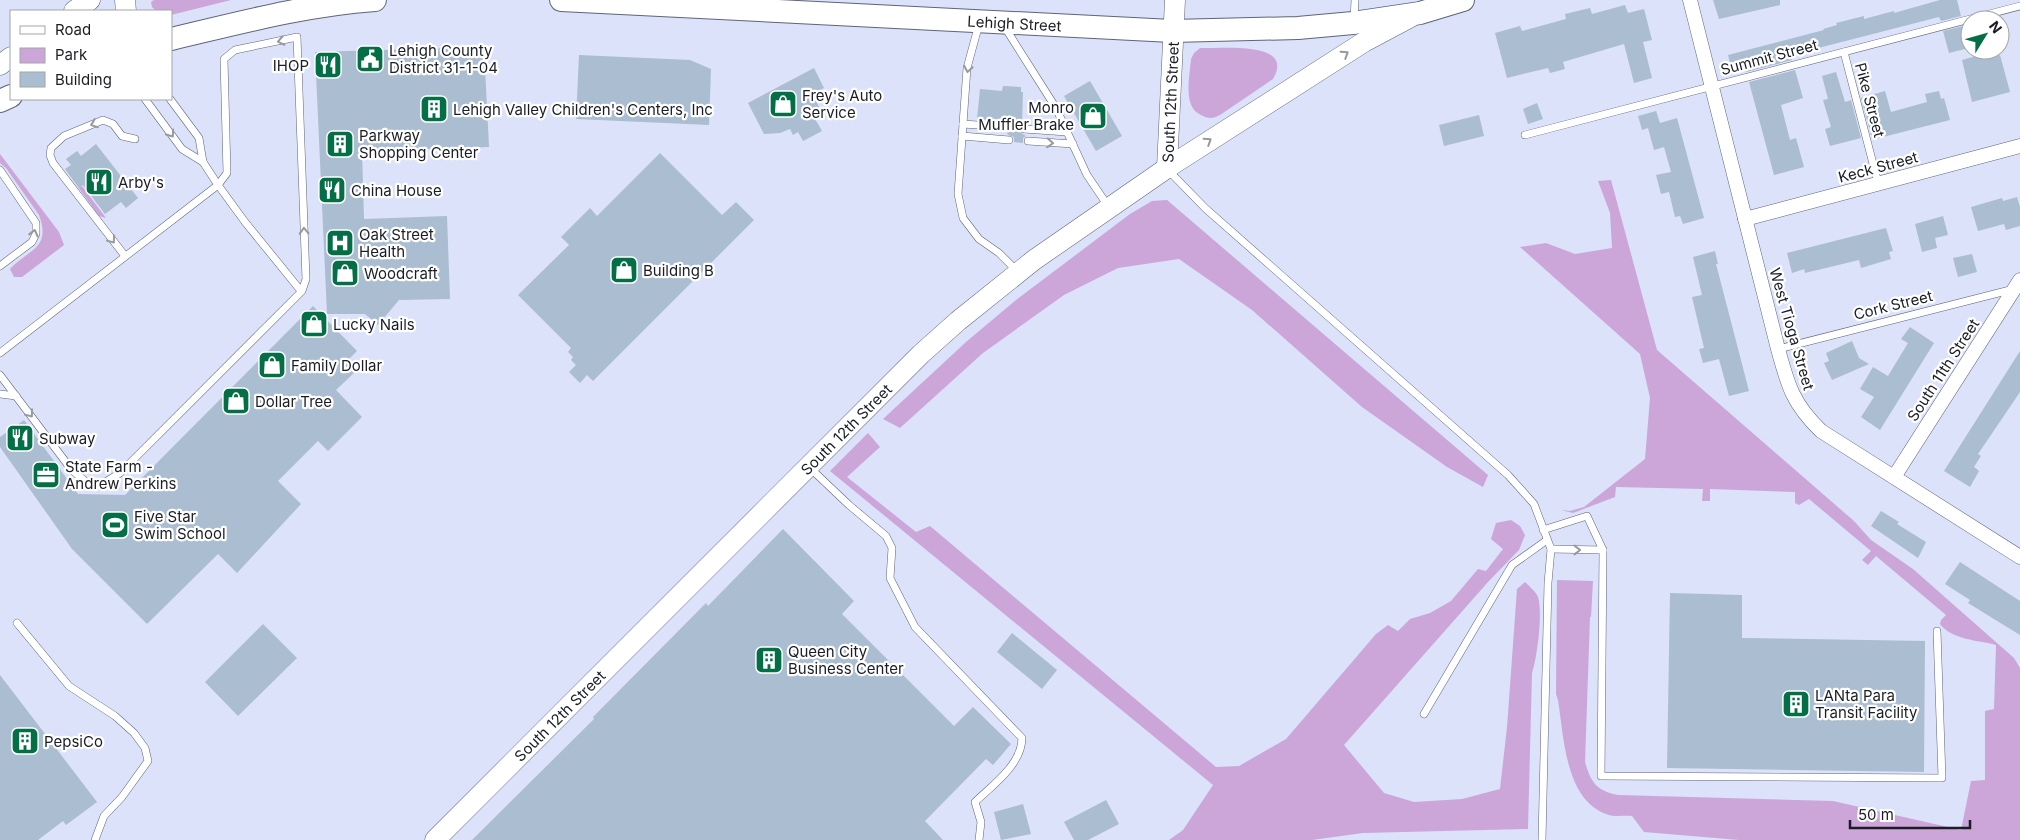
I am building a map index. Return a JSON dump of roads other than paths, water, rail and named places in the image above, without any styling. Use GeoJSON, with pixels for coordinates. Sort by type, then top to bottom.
{"type":"FeatureCollection","features":[{"type":"Feature","properties":{"kind":"main road"},"geometry":{"type":"LineString","coordinates":[[172,39],[291,10],[375,0]]}},
{"type":"Feature","properties":{"kind":"main road","name":"Lehigh Street"},"geometry":{"type":"LineString","coordinates":[[561,0],[1172,31],[1298,28],[1354,23],[1420,13],[1464,0]]}},
{"type":"Feature","properties":{"kind":"street"},"geometry":{"type":"LineString","coordinates":[[75,10],[90,0]]}},
{"type":"Feature","properties":{"kind":"street","name":"South 12th Street"},"geometry":{"type":"LineString","coordinates":[[435,840],[921,354],[1018,272],[1166,168],[1175,0]]}},
{"type":"Feature","properties":{"kind":"street","name":"West Tioga Street"},"geometry":{"type":"LineString","coordinates":[[1690,0],[1778,349],[1787,383],[1796,402],[1806,416],[1821,431],[2020,557]]}},
{"type":"Feature","properties":{"kind":"street"},"geometry":{"type":"LineString","coordinates":[[1166,168],[1364,42],[1420,13]]}},
{"type":"Feature","properties":{"kind":"street","name":"Keck Street"},"geometry":{"type":"LineString","coordinates":[[1745,219],[2020,146]]}},
{"type":"Feature","properties":{"kind":"street","name":"South 11th Street"},"geometry":{"type":"LineString","coordinates":[[1894,477],[2017,284]]}},
{"type":"Feature","properties":{"kind":"lane"},"geometry":{"type":"LineString","coordinates":[[1354,23],[1355,0]]}},
{"type":"Feature","properties":{"kind":"lane","name":"Summit Street"},"geometry":{"type":"LineString","coordinates":[[1525,135],[2020,6]]}},
{"type":"Feature","properties":{"kind":"lane"},"geometry":{"type":"LineString","coordinates":[[980,22],[967,68],[958,194],[963,218],[979,239],[998,253],[1018,272]]}},
{"type":"Feature","properties":{"kind":"lane"},"geometry":{"type":"LineString","coordinates":[[1002,23],[1056,108],[1087,175],[1108,207]]}},
{"type":"Feature","properties":{"kind":"lane"},"geometry":{"type":"LineString","coordinates":[[0,353],[218,185],[227,173],[224,59],[235,50],[297,37],[306,279],[301,291],[113,479],[104,483],[87,483],[71,469],[0,375]]}},
{"type":"Feature","properties":{"kind":"lane","name":"Pike Street"},"geometry":{"type":"LineString","coordinates":[[1844,52],[1878,184]]}},
{"type":"Feature","properties":{"kind":"lane"},"geometry":{"type":"LineString","coordinates":[[146,100],[182,149],[203,162]]}},
{"type":"Feature","properties":{"kind":"lane"},"geometry":{"type":"LineString","coordinates":[[171,100],[199,138],[203,162],[218,185],[245,222],[301,291]]}},
{"type":"Feature","properties":{"kind":"lane"},"geometry":{"type":"LineString","coordinates":[[124,256],[53,162],[50,155],[51,148],[64,136],[103,120],[113,124],[122,136],[135,139]]}},
{"type":"Feature","properties":{"kind":"lane"},"geometry":{"type":"LineString","coordinates":[[963,124],[1006,128]]}},
{"type":"Feature","properties":{"kind":"lane"},"geometry":{"type":"LineString","coordinates":[[1024,129],[1067,132]]}},
{"type":"Feature","properties":{"kind":"lane"},"geometry":{"type":"LineString","coordinates":[[962,136],[1009,140]]}},
{"type":"Feature","properties":{"kind":"lane"},"geometry":{"type":"LineString","coordinates":[[1028,141],[1073,144]]}},
{"type":"Feature","properties":{"kind":"lane"},"geometry":{"type":"LineString","coordinates":[[1166,168],[1205,208],[1508,475],[1534,504],[1550,550],[1542,840]]}},
{"type":"Feature","properties":{"kind":"lane"},"geometry":{"type":"LineString","coordinates":[[0,170],[36,223],[36,234],[32,242],[0,266]]}},
{"type":"Feature","properties":{"kind":"lane","name":"Cork Street"},"geometry":{"type":"LineString","coordinates":[[1778,349],[2017,284]]}},
{"type":"Feature","properties":{"kind":"lane"},"geometry":{"type":"LineString","coordinates":[[0,394],[16,396]]}},
{"type":"Feature","properties":{"kind":"lane"},"geometry":{"type":"LineString","coordinates":[[808,466],[849,505],[886,536],[892,548],[890,578],[915,627],[1022,738],[1022,747],[1012,765],[975,802],[981,822],[979,840]]}},
{"type":"Feature","properties":{"kind":"lane"},"geometry":{"type":"LineString","coordinates":[[1543,530],[1587,516],[1603,550],[1602,776],[1942,778],[1937,630]]}},
{"type":"Feature","properties":{"kind":"lane"},"geometry":{"type":"LineString","coordinates":[[1424,714],[1512,565],[1546,540]]}},
{"type":"Feature","properties":{"kind":"lane"},"geometry":{"type":"LineString","coordinates":[[1550,550],[1603,550]]}},
{"type":"Feature","properties":{"kind":"lane"},"geometry":{"type":"LineString","coordinates":[[16,623],[69,686],[115,716],[134,733],[145,748],[148,761],[122,797],[104,816],[95,840]]}},
{"type":"Feature","properties":{"kind":"place","name":"Lehigh County District 31-1-04"},"geometry":{"type":"Point","coordinates":[370,59]}},
{"type":"Feature","properties":{"kind":"place","name":"IHOP"},"geometry":{"type":"Point","coordinates":[328,65]}},
{"type":"Feature","properties":{"kind":"place","name":"Frey's Auto Service"},"geometry":{"type":"Point","coordinates":[783,104]}},
{"type":"Feature","properties":{"kind":"place","name":"Lehigh Valley Children's Centers, Inc"},"geometry":{"type":"Point","coordinates":[434,109]}},
{"type":"Feature","properties":{"kind":"place","name":"Monro Muffler Brake"},"geometry":{"type":"Point","coordinates":[1093,116]}},
{"type":"Feature","properties":{"kind":"place","name":"Parkway Shopping Center"},"geometry":{"type":"Point","coordinates":[340,144]}},
{"type":"Feature","properties":{"kind":"place","name":"Arby's"},"geometry":{"type":"Point","coordinates":[99,182]}},
{"type":"Feature","properties":{"kind":"place","name":"China House"},"geometry":{"type":"Point","coordinates":[332,190]}},
{"type":"Feature","properties":{"kind":"place","name":"Oak Street Health"},"geometry":{"type":"Point","coordinates":[340,243]}},
{"type":"Feature","properties":{"kind":"place","name":"Building B"},"geometry":{"type":"Point","coordinates":[624,270]}},
{"type":"Feature","properties":{"kind":"place","name":"Woodcraft"},"geometry":{"type":"Point","coordinates":[345,273]}},
{"type":"Feature","properties":{"kind":"place","name":"Lucky Nails"},"geometry":{"type":"Point","coordinates":[314,324]}},
{"type":"Feature","properties":{"kind":"place","name":"Family Dollar"},"geometry":{"type":"Point","coordinates":[272,365]}},
{"type":"Feature","properties":{"kind":"place","name":"Dollar Tree"},"geometry":{"type":"Point","coordinates":[236,401]}},
{"type":"Feature","properties":{"kind":"place","name":"Subway"},"geometry":{"type":"Point","coordinates":[20,438]}},
{"type":"Feature","properties":{"kind":"place","name":"State Farm - Andrew Perkins"},"geometry":{"type":"Point","coordinates":[46,475]}},
{"type":"Feature","properties":{"kind":"place","name":"Five Star Swim School"},"geometry":{"type":"Point","coordinates":[115,525]}},
{"type":"Feature","properties":{"kind":"place","name":"Queen City Business Center"},"geometry":{"type":"Point","coordinates":[769,660]}},
{"type":"Feature","properties":{"kind":"place","name":"LANta Para Transit Facility"},"geometry":{"type":"Point","coordinates":[1796,704]}},
{"type":"Feature","properties":{"kind":"place","name":"PepsiCo"},"geometry":{"type":"Point","coordinates":[25,741]}}]}
